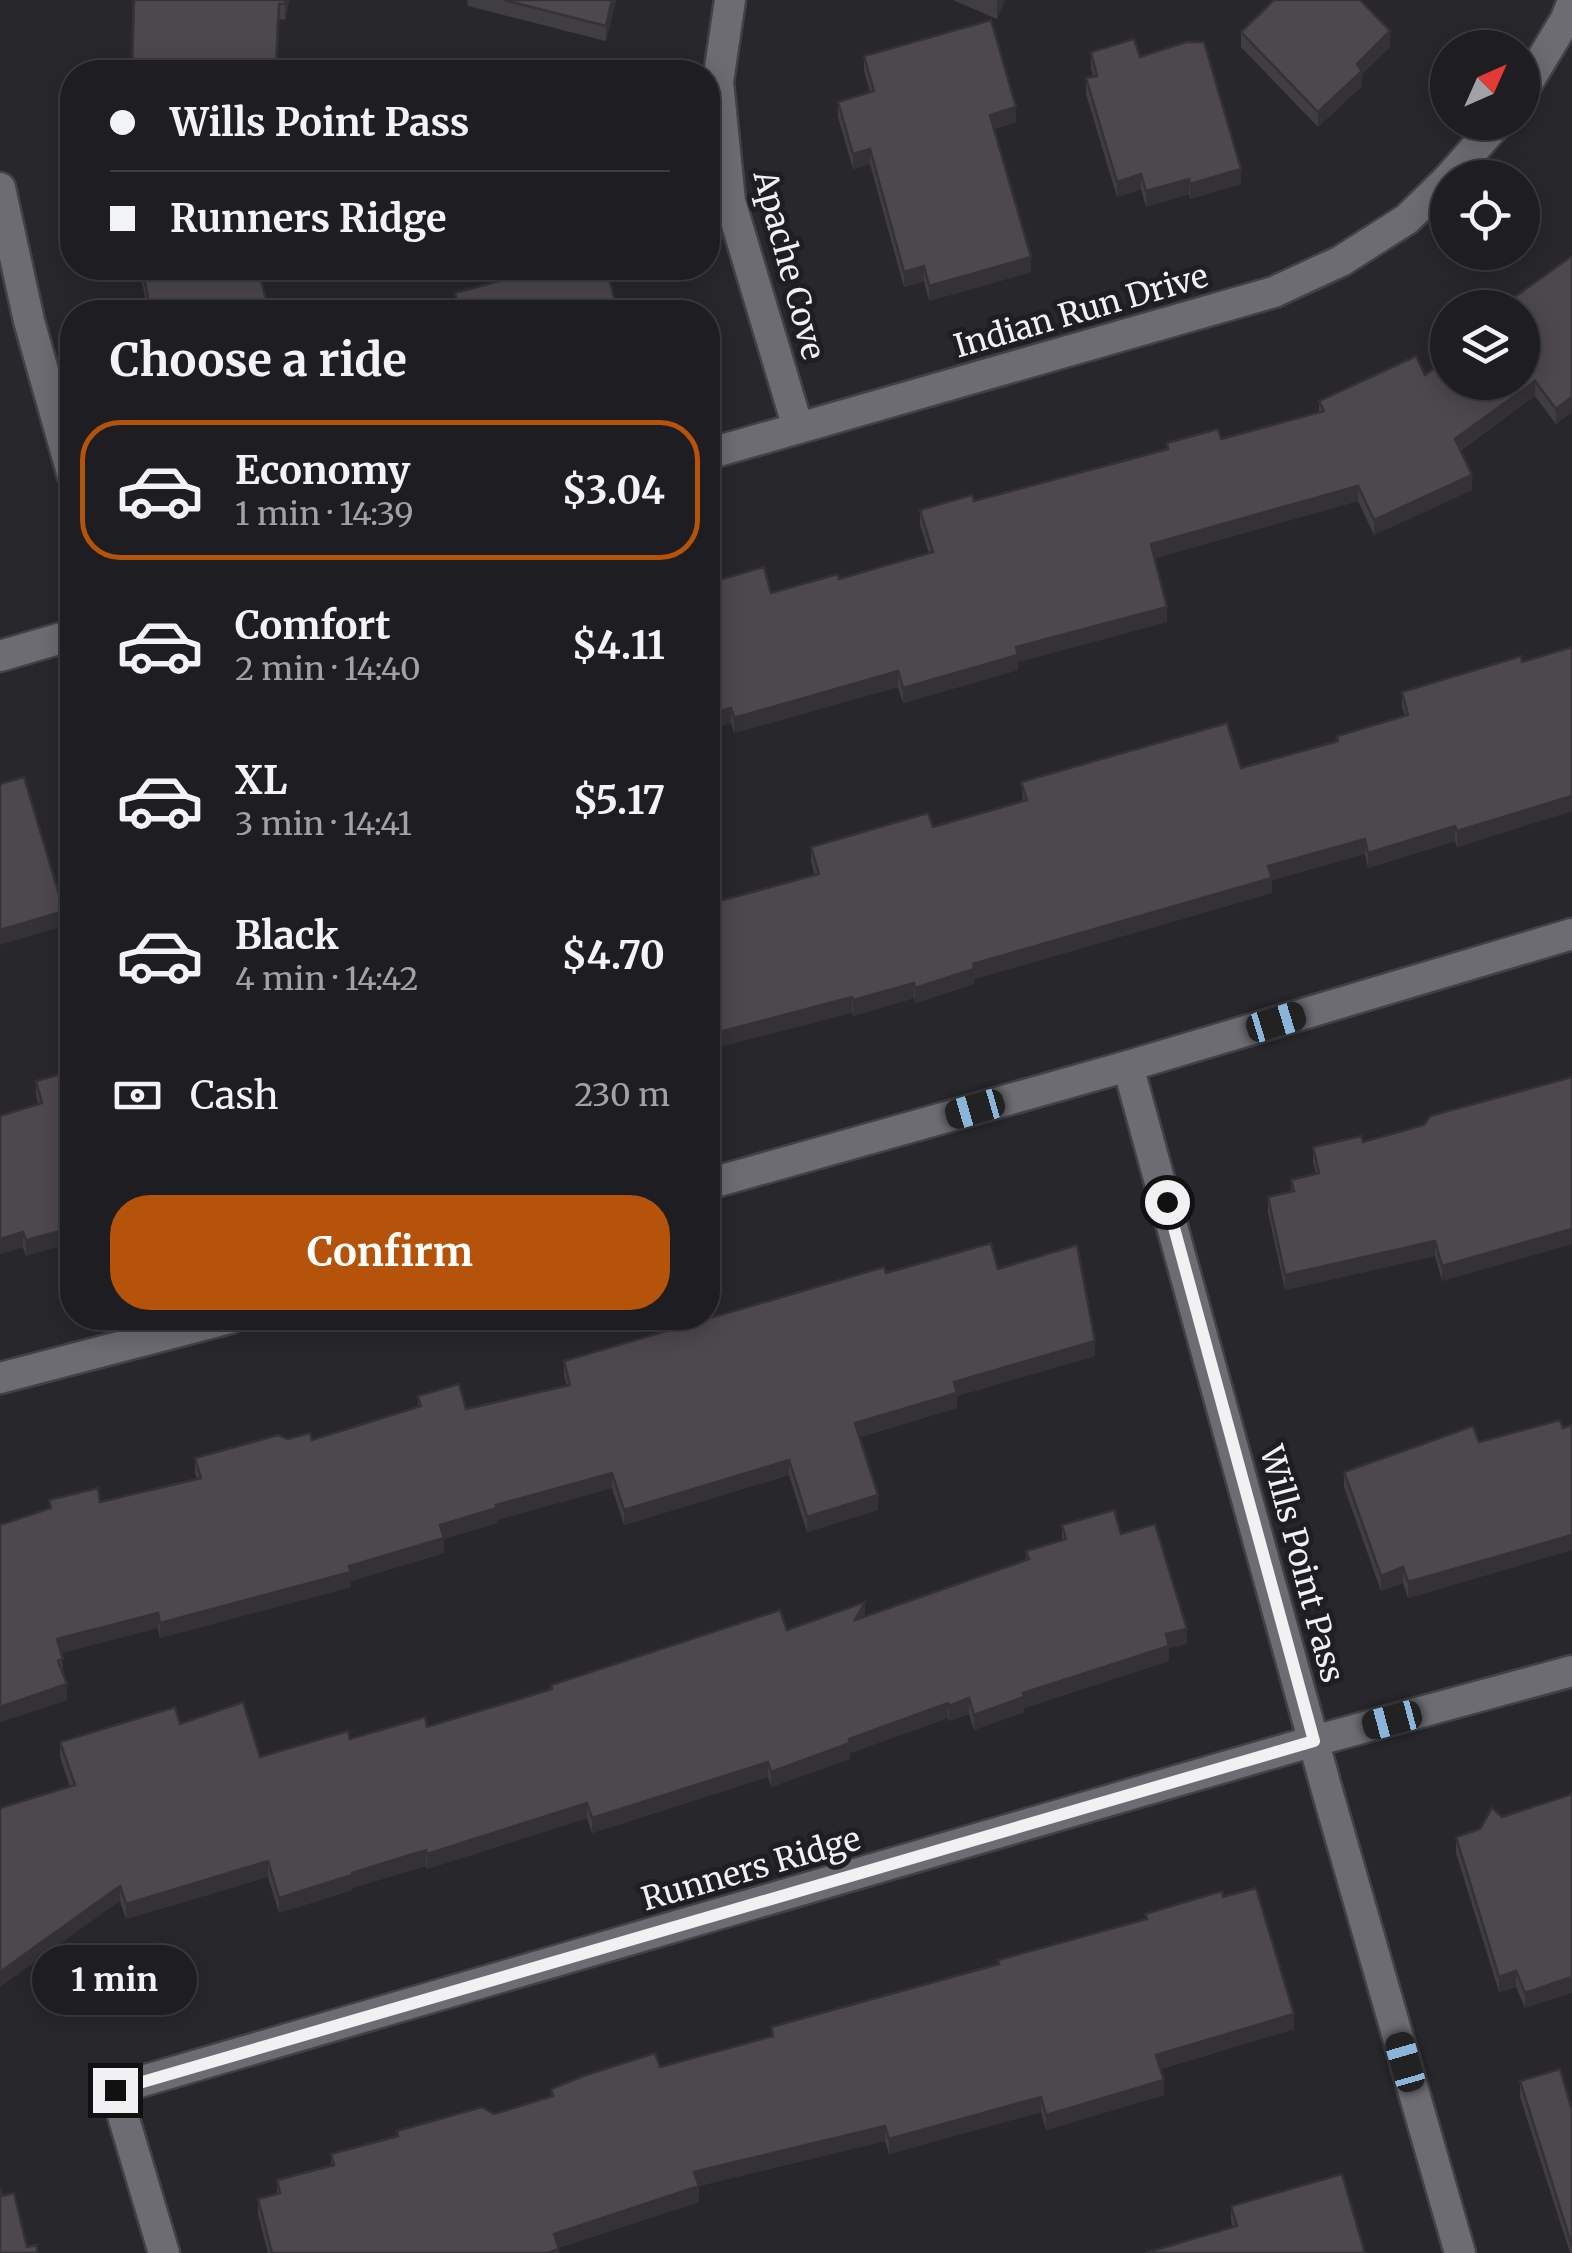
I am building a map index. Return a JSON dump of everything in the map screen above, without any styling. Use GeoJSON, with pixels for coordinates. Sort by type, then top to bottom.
{"type":"FeatureCollection","features":[{"type":"Feature","properties":{"kind":"street","name":"Apache Cove"},"geometry":{"type":"LineString","coordinates":[[720,68],[730,0]]}},
{"type":"Feature","properties":{"kind":"street"},"geometry":{"type":"LineString","coordinates":[[1540,62],[1572,3]]}},
{"type":"Feature","properties":{"kind":"street","name":"Apache Cove"},"geometry":{"type":"LineString","coordinates":[[720,102],[730,200],[798,428]]}},
{"type":"Feature","properties":{"kind":"street","name":"Indian Run Drive"},"geometry":{"type":"LineString","coordinates":[[1464,160],[1482,140]]}},
{"type":"Feature","properties":{"kind":"street"},"geometry":{"type":"LineString","coordinates":[[0,188],[60,430]]}},
{"type":"Feature","properties":{"kind":"street","name":"Indian Run Drive"},"geometry":{"type":"LineString","coordinates":[[720,451],[1274,292],[1341,260],[1406,219],[1430,196]]}},
{"type":"Feature","properties":{"kind":"street"},"geometry":{"type":"LineString","coordinates":[[0,656],[60,638]]}},
{"type":"Feature","properties":{"kind":"street"},"geometry":{"type":"LineString","coordinates":[[720,1181],[1128,1066],[1572,934]]}},
{"type":"Feature","properties":{"kind":"street","name":"Wills Point Pass"},"geometry":{"type":"LineString","coordinates":[[1128,1066],[1460,2253]]}},
{"type":"Feature","properties":{"kind":"street"},"geometry":{"type":"LineString","coordinates":[[0,1378],[184,1330]]}},
{"type":"Feature","properties":{"kind":"street","name":"Runners Ridge"},"geometry":{"type":"LineString","coordinates":[[164,2253],[115,2090],[1314,1741],[1572,1671]]}},
{"type":"Feature","properties":{"kind":"building"},"geometry":{"type":"Polygon","coordinates":[[[134,0],[286,0],[279,4],[276,60],[132,60],[134,0]]]}},
{"type":"Feature","properties":{"kind":"building"},"geometry":{"type":"Polygon","coordinates":[[[504,0],[612,0],[606,26],[504,0]]]}},
{"type":"Feature","properties":{"kind":"building"},"geometry":{"type":"Polygon","coordinates":[[[1274,0],[1360,0],[1390,31],[1357,64],[1362,71],[1318,112],[1241,32],[1274,0]]]}},
{"type":"Feature","properties":{"kind":"building"},"geometry":{"type":"Polygon","coordinates":[[[991,20],[1016,107],[990,115],[1031,257],[929,286],[924,266],[904,272],[870,149],[853,154],[838,102],[874,91],[864,56],[991,20]]]}},
{"type":"Feature","properties":{"kind":"building"},"geometry":{"type":"Polygon","coordinates":[[[1134,39],[1140,57],[1186,42],[1204,42],[1241,169],[1190,184],[1189,179],[1146,191],[1141,174],[1117,182],[1086,78],[1097,76],[1091,52],[1134,39]]]}},
{"type":"Feature","properties":{"kind":"building"},"geometry":{"type":"Polygon","coordinates":[[[1572,256],[1572,397],[1556,409],[1540,388],[1540,290],[1524,290],[1572,256]]]}},
{"type":"Feature","properties":{"kind":"building"},"geometry":{"type":"Polygon","coordinates":[[[144,280],[261,280],[266,300],[149,300],[144,280]]]}},
{"type":"Feature","properties":{"kind":"building"},"geometry":{"type":"Polygon","coordinates":[[[502,280],[609,280],[615,300],[457,300],[455,293],[502,280]]]}},
{"type":"Feature","properties":{"kind":"building"},"geometry":{"type":"Polygon","coordinates":[[[1416,356],[1425,375],[1430,372],[1430,400],[1509,400],[1455,439],[1472,475],[1374,520],[1358,486],[1151,544],[1167,607],[1016,647],[1018,655],[903,688],[898,671],[734,718],[731,708],[720,711],[720,580],[764,567],[771,593],[838,574],[839,579],[933,552],[920,510],[972,495],[974,501],[1168,449],[1167,443],[1218,429],[1221,439],[1324,411],[1319,401],[1416,356]]]}},
{"type":"Feature","properties":{"kind":"building"},"geometry":{"type":"Polygon","coordinates":[[[1572,647],[1572,796],[1368,853],[1365,839],[1268,866],[1272,878],[973,964],[974,969],[915,988],[914,983],[720,1032],[720,901],[819,874],[811,847],[928,813],[933,827],[1027,800],[1021,782],[1227,723],[1241,768],[1338,741],[1337,736],[1408,715],[1402,692],[1521,656],[1522,662],[1572,647]]]}},
{"type":"Feature","properties":{"kind":"building"},"geometry":{"type":"Polygon","coordinates":[[[24,777],[60,898],[60,912],[0,930],[0,784],[24,777]]]}},
{"type":"Feature","properties":{"kind":"building"},"geometry":{"type":"Polygon","coordinates":[[[60,1074],[60,1231],[26,1240],[23,1232],[0,1239],[0,1116],[42,1103],[36,1081],[60,1074]]]}},
{"type":"Feature","properties":{"kind":"building"},"geometry":{"type":"Polygon","coordinates":[[[1572,1077],[1572,1229],[1442,1266],[1435,1241],[1285,1275],[1268,1197],[1294,1191],[1291,1180],[1319,1173],[1313,1147],[1361,1136],[1363,1142],[1424,1125],[1430,1116],[1572,1077]]]}},
{"type":"Feature","properties":{"kind":"building"},"geometry":{"type":"Polygon","coordinates":[[[991,1243],[998,1269],[1077,1245],[1095,1341],[954,1382],[957,1393],[855,1423],[878,1495],[807,1517],[789,1460],[624,1510],[612,1473],[440,1525],[444,1538],[349,1566],[351,1572],[160,1623],[158,1613],[57,1639],[63,1659],[58,1661],[67,1684],[0,1707],[0,1525],[51,1508],[49,1500],[98,1488],[100,1502],[201,1478],[195,1458],[278,1435],[288,1439],[310,1433],[312,1440],[421,1406],[418,1396],[459,1384],[466,1409],[570,1385],[564,1361],[670,1330],[720,1330],[720,1315],[884,1267],[886,1273],[991,1243]]]}},
{"type":"Feature","properties":{"kind":"building"},"geometry":{"type":"Polygon","coordinates":[[[1560,1420],[1563,1428],[1572,1425],[1572,1535],[1408,1582],[1403,1567],[1381,1576],[1344,1472],[1473,1426],[1479,1442],[1560,1420]]]}},
{"type":"Feature","properties":{"kind":"building"},"geometry":{"type":"Polygon","coordinates":[[[1114,1510],[1121,1534],[1155,1524],[1187,1629],[1166,1634],[1169,1646],[1023,1693],[1024,1697],[974,1715],[969,1698],[949,1706],[948,1703],[771,1772],[768,1762],[592,1818],[587,1803],[279,1898],[268,1861],[126,1904],[120,1886],[0,1972],[0,1808],[75,1785],[60,1742],[175,1707],[180,1724],[243,1702],[260,1757],[348,1731],[350,1739],[425,1717],[427,1727],[552,1689],[551,1685],[780,1610],[787,1630],[865,1602],[855,1620],[1029,1559],[1026,1551],[1066,1539],[1062,1525],[1114,1510]]]}},
{"type":"Feature","properties":{"kind":"building"},"geometry":{"type":"Polygon","coordinates":[[[1572,1794],[1572,1977],[1525,1993],[1516,1971],[1499,1977],[1456,1837],[1480,1829],[1492,1808],[1502,1817],[1572,1794]]]}},
{"type":"Feature","properties":{"kind":"building"},"geometry":{"type":"Polygon","coordinates":[[[1256,1888],[1294,2014],[1156,2055],[1164,2080],[1046,2115],[1041,2097],[889,2139],[885,2126],[694,2172],[699,2186],[554,2234],[559,2249],[549,2253],[272,2253],[258,2199],[280,2193],[277,2180],[334,2165],[331,2154],[482,2107],[494,2114],[553,2096],[551,2089],[655,2053],[660,2067],[773,2036],[771,2027],[999,1964],[998,1960],[1147,1919],[1145,1914],[1222,1891],[1223,1897],[1256,1888]]]}},
{"type":"Feature","properties":{"kind":"building"},"geometry":{"type":"Polygon","coordinates":[[[1560,2069],[1572,2110],[1572,2246],[1520,2081],[1560,2069]]]}},
{"type":"Feature","properties":{"kind":"building"},"geometry":{"type":"Polygon","coordinates":[[[1342,2174],[1365,2253],[1145,2253],[1237,2226],[1231,2206],[1342,2174]]]}},
{"type":"Feature","properties":{"kind":"building"},"geometry":{"type":"Polygon","coordinates":[[[0,2188],[2,2196],[14,2193],[27,2247],[36,2245],[38,2253],[0,2253],[0,2188]]]}},
{"type":"Feature","properties":{"kind":"route"},"geometry":{"type":"LineString","coordinates":[[115,2090],[1314,1741],[1167,1202]]}}]}
